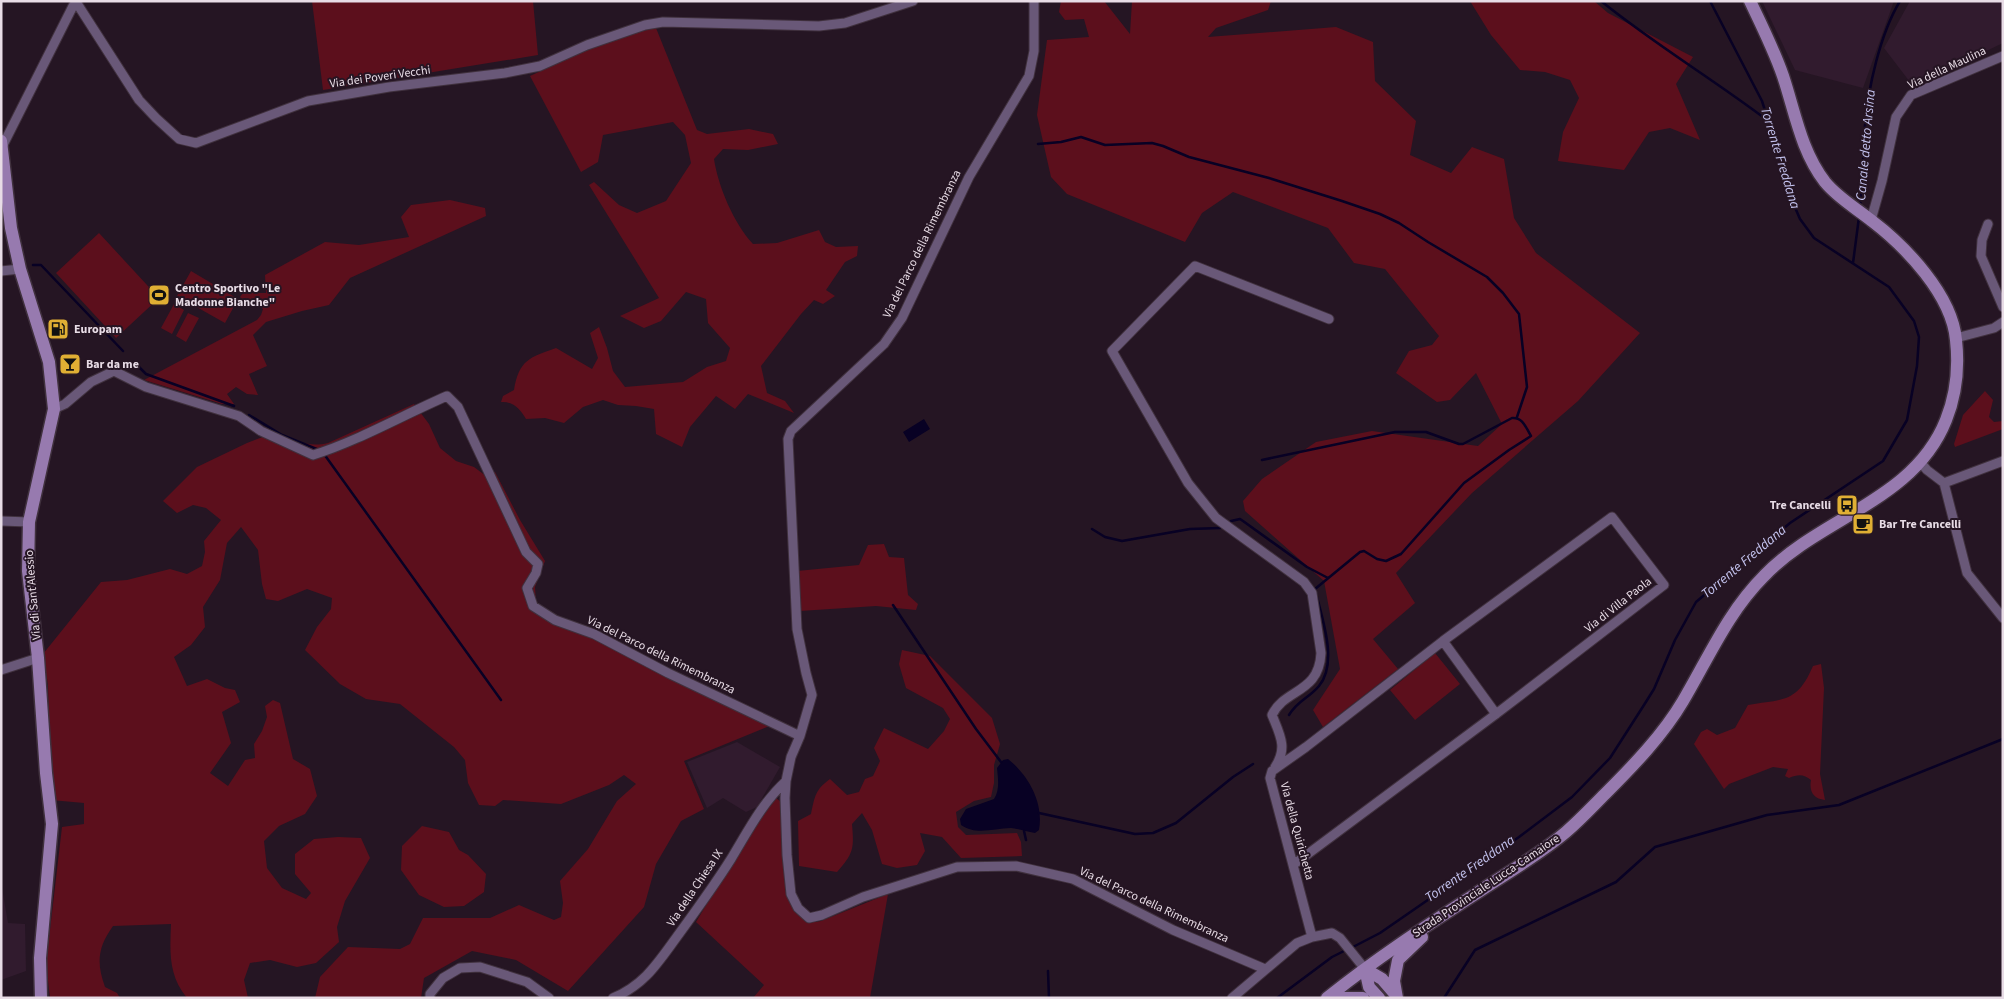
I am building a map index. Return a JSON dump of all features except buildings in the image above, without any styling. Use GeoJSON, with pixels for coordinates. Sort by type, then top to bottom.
{"type":"FeatureCollection","features":[{"type":"Feature","properties":{"kind":"main road","name":"Strada Provinciale Lucca-Camaiore"},"geometry":{"type":"LineString","coordinates":[[1327,998],[1361,964],[1448,912],[1536,855],[1566,832],[1607,792],[1661,733],[1744,598],[1777,563],[1819,533],[1899,483],[1921,463],[1936,442],[1949,413],[1956,380],[1956,338],[1947,308],[1919,266],[1894,240],[1830,188],[1812,162],[1804,146],[1776,58],[1750,1]]}},
{"type":"Feature","properties":{"kind":"main road","name":"Via di Sant'Alessio"},"geometry":{"type":"LineString","coordinates":[[1,141],[12,228],[20,268],[49,362],[54,409],[51,433],[29,522],[28,571],[38,658],[46,773],[52,824],[40,958],[41,998]]}},
{"type":"Feature","properties":{"kind":"main road"},"geometry":{"type":"LineString","coordinates":[[1396,996],[1394,981],[1398,960],[1448,912]]}},
{"type":"Feature","properties":{"kind":"main road"},"geometry":{"type":"LineString","coordinates":[[1361,964],[1382,979],[1396,996]]}},
{"type":"Feature","properties":{"kind":"main road"},"geometry":{"type":"LineString","coordinates":[[1361,964],[1369,987],[1379,998]]}},
{"type":"Feature","properties":{"kind":"main road"},"geometry":{"type":"LineString","coordinates":[[1338,998],[1363,998]]}},
{"type":"Feature","properties":{"kind":"street","name":"Via dei Poveri Vecchi"},"geometry":{"type":"LineString","coordinates":[[2,154],[73,6],[78,5],[139,100],[179,139],[196,143],[308,101],[389,87],[505,73],[540,66],[587,45],[644,25],[663,22],[819,26],[845,22],[913,1]]}},
{"type":"Feature","properties":{"kind":"street","name":"Via del Parco della Rimembranza"},"geometry":{"type":"LineString","coordinates":[[1034,1],[1034,51],[1029,76],[969,177],[902,318],[884,344],[791,431],[788,440],[797,629],[812,695],[800,736],[791,757],[786,781],[786,836],[792,894],[798,908],[809,918],[822,915],[863,897],[957,867],[1016,866],[1073,879],[1173,930],[1265,970]]}},
{"type":"Feature","properties":{"kind":"street","name":"Via della Maulina"},"geometry":{"type":"LineString","coordinates":[[1871,220],[1896,117],[1911,95],[2003,56]]}},
{"type":"Feature","properties":{"kind":"street"},"geometry":{"type":"LineString","coordinates":[[1988,224],[1982,240],[1981,256],[2003,307]]}},
{"type":"Feature","properties":{"kind":"street"},"geometry":{"type":"LineString","coordinates":[[1272,771],[1281,757],[1283,748],[1272,715],[1275,708],[1309,685],[1320,663],[1321,653],[1312,593],[1304,582],[1216,518],[1188,483],[1112,351],[1195,266],[1329,319]]}},
{"type":"Feature","properties":{"kind":"street"},"geometry":{"type":"LineString","coordinates":[[1,271],[20,268]]}},
{"type":"Feature","properties":{"kind":"street"},"geometry":{"type":"LineString","coordinates":[[1956,338],[1994,328],[2003,322]]}},
{"type":"Feature","properties":{"kind":"street","name":"Via del Parco della Rimembranza"},"geometry":{"type":"LineString","coordinates":[[54,409],[65,404],[91,382],[114,371],[146,387],[240,416],[261,431],[313,455],[336,448],[447,396],[458,407],[526,552],[538,564],[536,573],[527,588],[533,606],[555,620],[594,634],[668,673],[800,736]]}},
{"type":"Feature","properties":{"kind":"street"},"geometry":{"type":"LineString","coordinates":[[1944,482],[2003,461]]}},
{"type":"Feature","properties":{"kind":"street"},"geometry":{"type":"LineString","coordinates":[[1921,463],[1927,470],[1944,482],[1967,573],[2003,618]]}},
{"type":"Feature","properties":{"kind":"street","name":"Via di Villa Paola"},"geometry":{"type":"LineString","coordinates":[[1293,865],[1496,714],[1664,585],[1612,517],[1443,641],[1306,747]]}},
{"type":"Feature","properties":{"kind":"street"},"geometry":{"type":"LineString","coordinates":[[1,521],[29,522]]}},
{"type":"Feature","properties":{"kind":"street"},"geometry":{"type":"LineString","coordinates":[[1443,641],[1496,714]]}},
{"type":"Feature","properties":{"kind":"street"},"geometry":{"type":"LineString","coordinates":[[1,670],[38,658]]}},
{"type":"Feature","properties":{"kind":"street","name":"Via della Quirichetta"},"geometry":{"type":"LineString","coordinates":[[1306,747],[1272,771],[1270,778],[1312,937]]}},
{"type":"Feature","properties":{"kind":"street","name":"Via della Chiesa IX"},"geometry":{"type":"LineString","coordinates":[[614,998],[627,992],[651,973],[716,880],[756,816],[771,795],[786,781]]}},
{"type":"Feature","properties":{"kind":"street"},"geometry":{"type":"LineString","coordinates":[[1232,998],[1297,943],[1312,937],[1332,933],[1340,938],[1361,964]]}},
{"type":"Feature","properties":{"kind":"street"},"geometry":{"type":"LineString","coordinates":[[430,998],[430,994],[443,978],[460,968],[480,967],[527,982],[548,998]]}},
{"type":"Feature","properties":{"kind":"shaded area"},"geometry":{"type":"Polygon","coordinates":[[[312,1],[533,1],[538,55],[323,90],[312,1]]]}},
{"type":"Feature","properties":{"kind":"shaded area"},"geometry":{"type":"Polygon","coordinates":[[[1061,1],[1104,1],[1130,34],[1132,1],[1271,1],[1268,10],[1216,28],[1208,37],[1336,27],[1373,42],[1375,81],[1416,121],[1410,155],[1451,173],[1472,147],[1504,159],[1514,218],[1536,253],[1640,333],[1578,401],[1472,493],[1396,573],[1415,603],[1373,639],[1398,669],[1323,727],[1313,710],[1340,669],[1324,581],[1245,511],[1243,501],[1262,479],[1316,442],[1372,431],[1478,446],[1502,424],[1476,373],[1450,400],[1437,402],[1396,373],[1409,351],[1432,345],[1439,336],[1385,269],[1354,263],[1328,228],[1233,192],[1202,213],[1185,242],[1067,194],[1051,177],[1037,115],[1047,40],[1089,37],[1084,19],[1065,20],[1059,12],[1061,1]]]}},
{"type":"Feature","properties":{"kind":"shaded area"},"geometry":{"type":"Polygon","coordinates":[[[1470,1],[1594,1],[1608,13],[1693,57],[1676,84],[1700,140],[1670,128],[1649,132],[1624,170],[1558,161],[1563,132],[1579,98],[1570,80],[1545,72],[1520,70],[1491,35],[1470,1]]]}},
{"type":"Feature","properties":{"kind":"shaded area"},"geometry":{"type":"Polygon","coordinates":[[[1762,1],[1894,1],[1863,88],[1795,70],[1762,1]]]}},
{"type":"Feature","properties":{"kind":"shaded area"},"geometry":{"type":"Polygon","coordinates":[[[1910,1],[2003,1],[2003,43],[1913,86],[1884,48],[1910,1]]]}},
{"type":"Feature","properties":{"kind":"shaded area"},"geometry":{"type":"Polygon","coordinates":[[[656,28],[697,130],[707,134],[749,129],[773,134],[778,144],[748,150],[723,149],[714,159],[719,181],[733,215],[753,244],[777,243],[819,230],[825,242],[836,247],[858,246],[857,256],[845,262],[826,290],[835,296],[823,304],[814,300],[761,366],[767,393],[785,401],[794,413],[748,394],[735,409],[716,396],[690,427],[682,447],[656,434],[654,409],[618,405],[603,400],[583,407],[564,423],[545,418],[526,419],[516,406],[501,402],[503,396],[514,390],[519,372],[527,361],[547,351],[556,348],[592,369],[598,358],[590,333],[599,327],[613,371],[625,387],[683,382],[707,367],[726,361],[730,348],[708,323],[706,299],[686,292],[661,321],[644,328],[620,316],[659,298],[589,185],[594,182],[619,205],[637,213],[666,201],[691,163],[685,135],[673,122],[603,135],[598,162],[581,172],[530,76],[608,42],[656,28]]]}},
{"type":"Feature","properties":{"kind":"shaded area"},"geometry":{"type":"Polygon","coordinates":[[[450,200],[485,208],[486,216],[350,278],[329,305],[266,322],[253,335],[267,366],[249,374],[258,395],[247,394],[236,387],[227,394],[234,404],[222,404],[144,380],[257,320],[263,309],[240,297],[243,293],[266,293],[265,275],[325,242],[359,245],[409,237],[401,217],[411,205],[450,200]]]}},
{"type":"Feature","properties":{"kind":"shaded area"},"geometry":{"type":"Polygon","coordinates":[[[99,233],[159,298],[116,338],[56,273],[99,233]]]}},
{"type":"Feature","properties":{"kind":"shaded area"},"geometry":{"type":"Polygon","coordinates":[[[191,271],[238,299],[225,323],[177,296],[191,271]]]}},
{"type":"Feature","properties":{"kind":"shaded area"},"geometry":{"type":"Polygon","coordinates":[[[174,304],[184,310],[172,334],[161,328],[174,304]]]}},
{"type":"Feature","properties":{"kind":"shaded area"},"geometry":{"type":"Polygon","coordinates":[[[188,313],[199,318],[186,342],[176,336],[188,313]]]}},
{"type":"Feature","properties":{"kind":"shaded area"},"geometry":{"type":"Polygon","coordinates":[[[1985,391],[1993,400],[1989,417],[1994,422],[2003,421],[2003,429],[1955,447],[1954,444],[1963,415],[1985,391]]]}},
{"type":"Feature","properties":{"kind":"shaded area"},"geometry":{"type":"Polygon","coordinates":[[[414,404],[429,424],[440,448],[456,461],[474,467],[486,476],[495,472],[520,520],[545,561],[535,587],[536,603],[551,614],[772,725],[684,761],[704,809],[681,821],[656,864],[644,907],[568,991],[516,960],[472,951],[424,978],[421,998],[315,998],[320,977],[348,947],[400,949],[410,944],[423,918],[490,918],[519,905],[554,920],[561,917],[563,903],[560,881],[588,849],[617,801],[636,784],[624,775],[609,785],[561,804],[503,800],[495,806],[479,805],[468,783],[465,760],[454,747],[400,704],[366,699],[340,684],[305,650],[317,627],[331,609],[332,598],[307,589],[278,601],[266,599],[262,584],[258,550],[241,527],[227,543],[220,580],[203,607],[205,627],[191,645],[174,657],[187,686],[207,679],[225,688],[235,690],[240,702],[222,712],[231,743],[210,773],[228,786],[245,760],[255,758],[254,744],[262,731],[267,717],[265,706],[273,700],[280,703],[293,759],[310,769],[317,796],[305,814],[279,826],[264,841],[267,868],[282,888],[306,899],[311,893],[295,874],[295,854],[314,839],[361,838],[370,858],[345,901],[337,927],[339,942],[316,963],[297,967],[270,960],[250,963],[244,980],[248,998],[187,998],[176,981],[173,972],[171,924],[113,926],[104,941],[100,955],[100,970],[105,987],[117,993],[120,998],[50,998],[46,964],[62,827],[84,824],[84,803],[51,800],[48,685],[43,654],[101,582],[127,580],[170,569],[187,574],[202,566],[205,552],[204,541],[221,520],[206,508],[193,505],[177,513],[163,501],[197,467],[247,443],[276,432],[308,444],[328,443],[414,404]]]}},
{"type":"Feature","properties":{"kind":"shaded area"},"geometry":{"type":"Polygon","coordinates":[[[924,419],[930,429],[909,442],[903,432],[924,419]]]}},
{"type":"Feature","properties":{"kind":"shaded area"},"geometry":{"type":"Polygon","coordinates":[[[884,544],[889,557],[904,558],[908,595],[918,604],[916,610],[876,606],[800,611],[797,571],[859,565],[868,545],[884,544]]]}},
{"type":"Feature","properties":{"kind":"shaded area"},"geometry":{"type":"Polygon","coordinates":[[[902,650],[930,656],[992,718],[1000,744],[994,765],[994,783],[991,797],[974,801],[956,812],[958,827],[966,835],[1017,833],[1021,842],[1022,856],[961,858],[942,837],[920,833],[925,851],[917,865],[897,868],[882,864],[872,830],[862,813],[852,824],[853,845],[850,855],[837,872],[799,866],[798,821],[811,814],[815,798],[821,787],[830,779],[847,795],[859,792],[865,779],[873,776],[880,761],[874,748],[884,728],[928,749],[944,731],[950,719],[943,708],[906,688],[899,664],[902,650]]]}},
{"type":"Feature","properties":{"kind":"shaded area"},"geometry":{"type":"Polygon","coordinates":[[[1435,653],[1460,684],[1415,720],[1390,690],[1435,653]]]}},
{"type":"Feature","properties":{"kind":"shaded area"},"geometry":{"type":"Polygon","coordinates":[[[1821,664],[1824,688],[1820,774],[1825,800],[1817,798],[1813,794],[1811,780],[1808,778],[1801,775],[1789,778],[1785,776],[1788,769],[1773,767],[1729,784],[1724,789],[1694,744],[1701,732],[1707,729],[1717,735],[1735,728],[1748,705],[1771,702],[1788,697],[1801,687],[1813,666],[1821,664]]]}},
{"type":"Feature","properties":{"kind":"shaded area"},"geometry":{"type":"Polygon","coordinates":[[[737,742],[780,767],[757,807],[746,812],[723,798],[707,808],[687,762],[737,742]]]}},
{"type":"Feature","properties":{"kind":"shaded area"},"geometry":{"type":"Polygon","coordinates":[[[1008,759],[1028,781],[1037,799],[1040,820],[1039,830],[1035,833],[1011,828],[979,831],[961,825],[960,819],[966,809],[994,799],[998,788],[997,768],[1003,760],[1008,759]]]}},
{"type":"Feature","properties":{"kind":"shaded area"},"geometry":{"type":"Polygon","coordinates":[[[776,798],[781,802],[782,807],[790,898],[803,919],[815,922],[821,921],[888,894],[870,998],[753,998],[764,985],[696,922],[742,845],[776,798]]]}},
{"type":"Feature","properties":{"kind":"shaded area"},"geometry":{"type":"Polygon","coordinates":[[[422,826],[449,832],[459,850],[468,855],[486,874],[484,892],[464,906],[444,907],[419,895],[401,870],[402,846],[422,826]]]}},
{"type":"Feature","properties":{"kind":"shaded area"},"geometry":{"type":"Polygon","coordinates":[[[1,882],[8,923],[25,924],[26,971],[1,980],[1,882]]]}},
{"type":"Feature","properties":{"kind":"waterway"},"geometry":{"type":"LineString","coordinates":[[1601,1],[1767,120]]}},
{"type":"Feature","properties":{"kind":"waterway","name":"Torrente Freddana"},"geometry":{"type":"LineString","coordinates":[[1351,948],[1380,933],[1519,837],[1572,797],[1610,758],[1644,705],[1654,689],[1675,640],[1696,602],[1790,523],[1883,461],[1907,420],[1917,366],[1919,337],[1914,321],[1889,287],[1814,238],[1800,219],[1787,189],[1777,148],[1762,101],[1710,1]]}},
{"type":"Feature","properties":{"kind":"waterway","name":"Canale detto Arsina"},"geometry":{"type":"LineString","coordinates":[[1860,206],[1865,126],[1872,78],[1881,45],[1900,1]]}},
{"type":"Feature","properties":{"kind":"waterway"},"geometry":{"type":"LineString","coordinates":[[1038,144],[1061,142],[1081,137],[1105,145],[1152,143],[1189,157],[1269,178],[1342,201],[1380,214],[1399,223],[1487,277],[1503,293],[1519,314],[1527,387],[1517,417]]}},
{"type":"Feature","properties":{"kind":"waterway","name":"Canale detto Arsina"},"geometry":{"type":"LineString","coordinates":[[1853,263],[1859,217]]}},
{"type":"Feature","properties":{"kind":"waterway"},"geometry":{"type":"LineString","coordinates":[[33,265],[41,265],[123,351]]}},
{"type":"Feature","properties":{"kind":"waterway"},"geometry":{"type":"LineString","coordinates":[[134,362],[146,374],[234,406]]}},
{"type":"Feature","properties":{"kind":"waterway"},"geometry":{"type":"LineString","coordinates":[[249,415],[282,435],[319,450]]}},
{"type":"Feature","properties":{"kind":"waterway"},"geometry":{"type":"LineString","coordinates":[[1262,460],[1395,432],[1426,432],[1463,444],[1512,418],[1522,421],[1531,436],[1464,483],[1401,554],[1386,561],[1377,559],[1364,551],[1360,552],[1315,589],[1327,639],[1328,665],[1325,676],[1319,686],[1296,706],[1289,715]]}},
{"type":"Feature","properties":{"kind":"waterway"},"geometry":{"type":"LineString","coordinates":[[324,454],[501,700]]}},
{"type":"Feature","properties":{"kind":"waterway"},"geometry":{"type":"LineString","coordinates":[[1231,521],[1240,519],[1307,567],[1328,578]]}},
{"type":"Feature","properties":{"kind":"waterway"},"geometry":{"type":"LineString","coordinates":[[1092,529],[1105,537],[1122,541],[1190,529],[1220,528]]}},
{"type":"Feature","properties":{"kind":"waterway"},"geometry":{"type":"LineString","coordinates":[[893,605],[976,729],[1001,762]]}},
{"type":"Feature","properties":{"kind":"waterway"},"geometry":{"type":"LineString","coordinates":[[1444,998],[1475,950],[1616,882],[1655,847],[1767,815],[1839,805],[2003,739]]}},
{"type":"Feature","properties":{"kind":"waterway"},"geometry":{"type":"LineString","coordinates":[[1039,813],[1135,834],[1153,833],[1176,823],[1233,777],[1253,764]]}},
{"type":"Feature","properties":{"kind":"waterway"},"geometry":{"type":"LineString","coordinates":[[1024,831],[1026,840]]}},
{"type":"Feature","properties":{"kind":"waterway","name":"Torrente Freddana"},"geometry":{"type":"LineString","coordinates":[[1277,998],[1332,957],[1346,950]]}},
{"type":"Feature","properties":{"kind":"waterway"},"geometry":{"type":"LineString","coordinates":[[1048,971],[1049,998]]}},
{"type":"Feature","properties":{"kind":"place","name":"Centro Sportivo \"Le Madonne Bianche\""},"geometry":{"type":"Point","coordinates":[159,295]}},
{"type":"Feature","properties":{"kind":"place","name":"Europam"},"geometry":{"type":"Point","coordinates":[58,329]}},
{"type":"Feature","properties":{"kind":"place","name":"Bar da me"},"geometry":{"type":"Point","coordinates":[70,364]}},
{"type":"Feature","properties":{"kind":"place","name":"Tre Cancelli"},"geometry":{"type":"Point","coordinates":[1847,505]}},
{"type":"Feature","properties":{"kind":"place","name":"Bar Tre Cancelli"},"geometry":{"type":"Point","coordinates":[1863,524]}}]}
